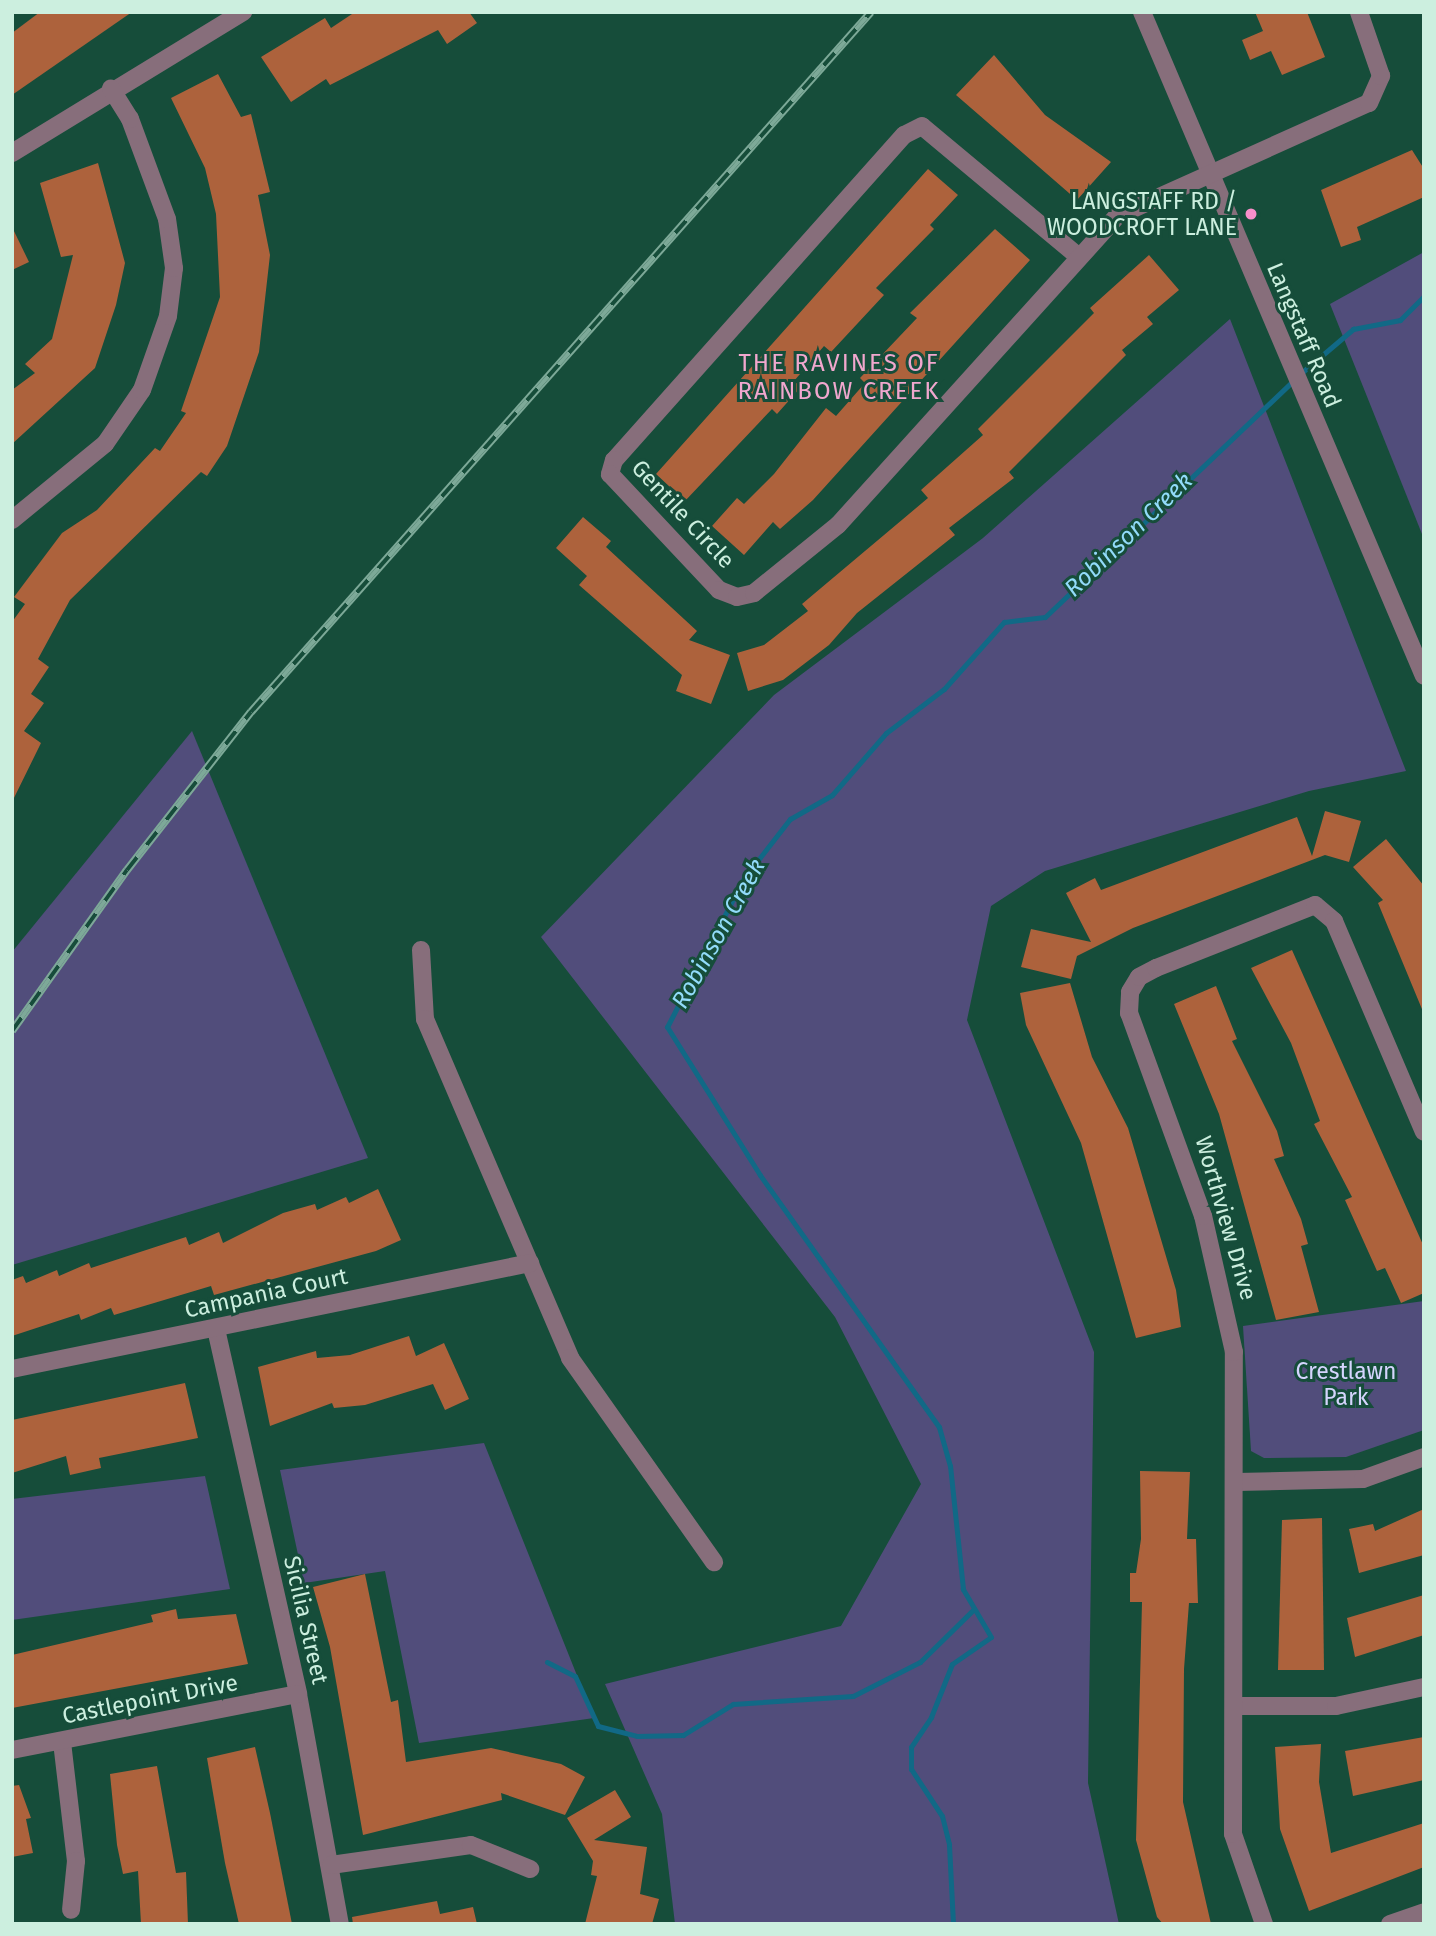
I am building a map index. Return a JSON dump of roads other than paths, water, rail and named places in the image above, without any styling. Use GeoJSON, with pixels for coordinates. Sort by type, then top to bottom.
{"type":"FeatureCollection","features":[{"type":"Feature","properties":{"kind":"street"},"geometry":{"type":"LineString","coordinates":[[12,153],[111,89],[243,12]]}},
{"type":"Feature","properties":{"kind":"street","name":"Langstaff Road"},"geometry":{"type":"LineString","coordinates":[[1142,12],[1272,326],[1424,676]]}},
{"type":"Feature","properties":{"kind":"street","name":"Gentile Circle"},"geometry":{"type":"LineString","coordinates":[[1079,257],[939,134],[922,127],[913,131],[614,460],[610,474],[719,590],[737,597],[754,593],[838,526],[1117,216],[1361,108],[1378,94],[1378,58],[1359,12]]}},
{"type":"Feature","properties":{"kind":"street"},"geometry":{"type":"LineString","coordinates":[[12,520],[105,444],[142,390],[161,346],[174,268],[167,219],[130,119],[111,89]]}},
{"type":"Feature","properties":{"kind":"street","name":"Worthview Drive"},"geometry":{"type":"LineString","coordinates":[[1264,1924],[1233,1834],[1237,1396],[1228,1313],[1184,1152],[1129,1013],[1130,992],[1139,977],[1156,968],[1315,905],[1334,921],[1424,1132]]}},
{"type":"Feature","properties":{"kind":"street"},"geometry":{"type":"LineString","coordinates":[[421,950],[425,1019],[570,1358],[598,1405],[714,1562]]}},
{"type":"Feature","properties":{"kind":"street","name":"Campania Court"},"geometry":{"type":"LineString","coordinates":[[12,1369],[530,1263]]}},
{"type":"Feature","properties":{"kind":"street","name":"Sicilia Street"},"geometry":{"type":"LineString","coordinates":[[216,1329],[298,1694],[340,1924]]}},
{"type":"Feature","properties":{"kind":"street"},"geometry":{"type":"LineString","coordinates":[[1237,1482],[1363,1479],[1424,1457]]}},
{"type":"Feature","properties":{"kind":"street"},"geometry":{"type":"LineString","coordinates":[[1234,1706],[1335,1706],[1424,1686]]}},
{"type":"Feature","properties":{"kind":"street","name":"Castlepoint Drive"},"geometry":{"type":"LineString","coordinates":[[12,1750],[298,1694]]}},
{"type":"Feature","properties":{"kind":"street"},"geometry":{"type":"LineString","coordinates":[[62,1742],[76,1861],[71,1910]]}},
{"type":"Feature","properties":{"kind":"street"},"geometry":{"type":"LineString","coordinates":[[331,1866],[471,1845],[530,1869]]}},
{"type":"Feature","properties":{"kind":"street"},"geometry":{"type":"LineString","coordinates":[[1390,1924],[1424,1912]]}},
{"type":"Feature","properties":{"kind":"waterway","name":"Robinson Creek"},"geometry":{"type":"LineString","coordinates":[[1300,374],[1353,329],[1400,320],[1424,296]]}},
{"type":"Feature","properties":{"kind":"waterway","name":"Robinson Creek"},"geometry":{"type":"LineString","coordinates":[[953,1924],[949,1844],[942,1816],[911,1769],[911,1747],[931,1717],[952,1664],[991,1637],[963,1589],[950,1466],[939,1427],[760,1175],[667,1027],[744,878],[790,819],[832,795],[886,733],[944,689],[1004,622],[1045,617],[1293,381]]}},
{"type":"Feature","properties":{"kind":"waterway"},"geometry":{"type":"LineString","coordinates":[[547,1662],[575,1676],[598,1726],[637,1736],[683,1735],[733,1704],[853,1696],[920,1662],[973,1610]]}},
{"type":"Feature","properties":{"kind":"railway"},"geometry":{"type":"LineString","coordinates":[[12,1031],[127,870],[251,712],[871,12]]}},
{"type":"Feature","properties":{"kind":"place","name":"LANGSTAFF RD / WOODCROFT LANE"},"geometry":{"type":"Point","coordinates":[1251,214]}},
{"type":"Feature","properties":{"kind":"district","name":"THE RAVINES OF RAINBOW CREEK"},"geometry":{"type":"Point","coordinates":[839,378]}},
{"type":"Feature","properties":{"kind":"park label","name":"Crestlawn Park"},"geometry":{"type":"Point","coordinates":[1346,1384]}}]}
